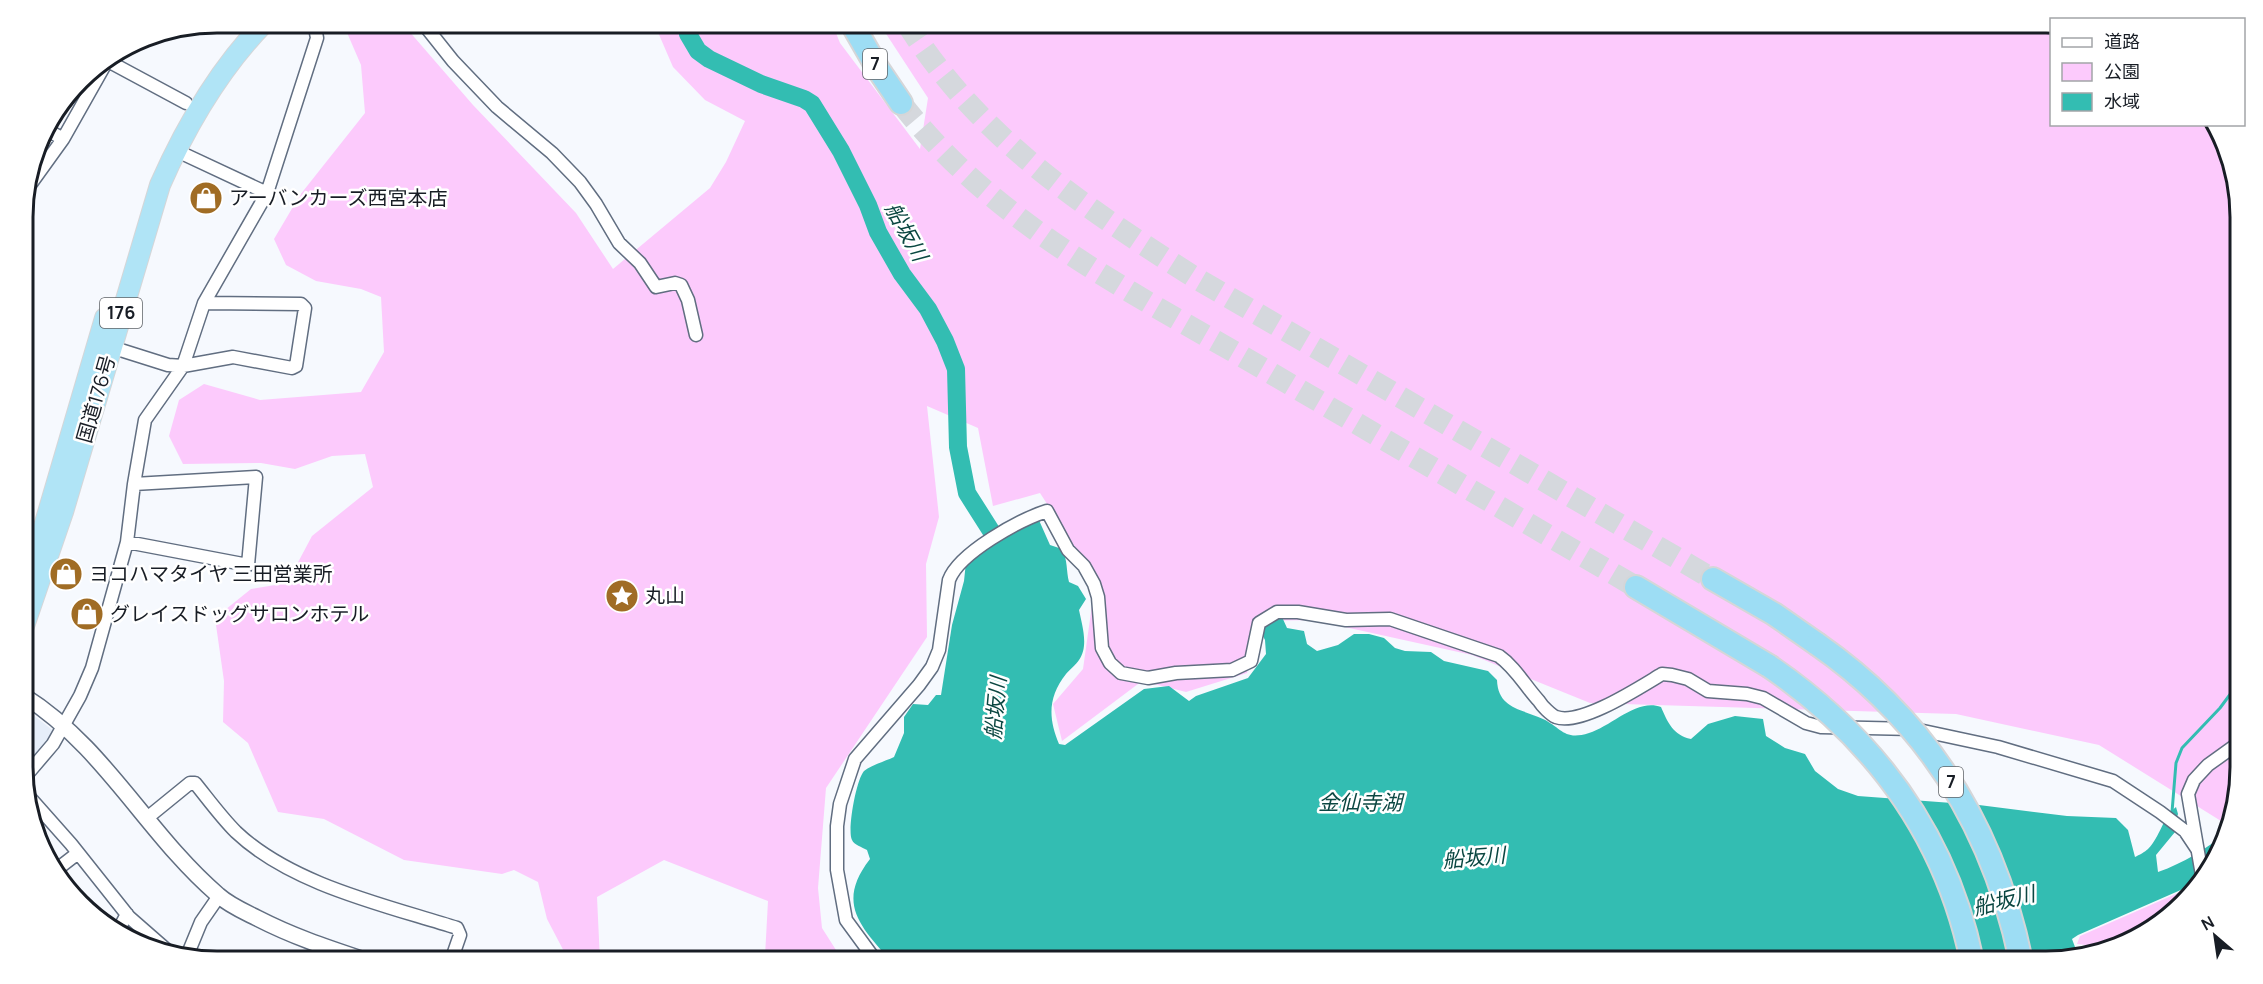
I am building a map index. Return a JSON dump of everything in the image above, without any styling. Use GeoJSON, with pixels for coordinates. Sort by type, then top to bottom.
{"type":"FeatureCollection","features":[{"type":"Feature","properties":{"kind":"highway","name":"国道176号"},"geometry":{"type":"LineString","coordinates":[[33,561],[143,194],[169,134],[186,104],[238,33]]}},
{"type":"Feature","properties":{"kind":"highway","name":"国道176号"},"geometry":{"type":"LineString","coordinates":[[33,600],[63,512],[159,185],[197,110],[220,76],[256,33]]}},
{"type":"Feature","properties":{"kind":"highway","name":"7"},"geometry":{"type":"LineString","coordinates":[[857,33],[901,103]]}},
{"type":"Feature","properties":{"kind":"highway","name":"7"},"geometry":{"type":"LineString","coordinates":[[1713,579],[1774,614],[1817,644],[1862,679],[1909,725],[1958,793],[1979,832],[1999,879],[2019,951]]}},
{"type":"Feature","properties":{"kind":"highway"},"geometry":{"type":"LineString","coordinates":[[1636,586],[1769,666],[1826,709],[1870,753],[1917,816],[1935,850],[1954,897],[1969,951]]}},
{"type":"Feature","properties":{"kind":"street"},"geometry":{"type":"LineString","coordinates":[[33,767],[53,744],[80,696],[92,668],[127,542],[145,420],[183,366],[204,303],[267,193],[317,38],[316,33]]}},
{"type":"Feature","properties":{"kind":"street"},"geometry":{"type":"LineString","coordinates":[[431,33],[453,61],[497,107],[552,153],[580,182],[619,243],[640,263],[657,287],[675,283],[681,285],[688,300],[696,335]]}},
{"type":"Feature","properties":{"kind":"street"},"geometry":{"type":"LineString","coordinates":[[115,64],[186,104]]}},
{"type":"Feature","properties":{"kind":"street"},"geometry":{"type":"LineString","coordinates":[[39,172],[63,139],[97,78]]}},
{"type":"Feature","properties":{"kind":"street"},"geometry":{"type":"LineString","coordinates":[[53,133],[63,139]]}},
{"type":"Feature","properties":{"kind":"street"},"geometry":{"type":"LineString","coordinates":[[175,150],[267,193]]}},
{"type":"Feature","properties":{"kind":"street"},"geometry":{"type":"LineString","coordinates":[[111,347],[168,365],[183,366],[233,357],[291,369],[296,366],[305,308],[301,304],[204,303]]}},
{"type":"Feature","properties":{"kind":"street"},"geometry":{"type":"LineString","coordinates":[[127,542],[248,565],[256,477],[134,484]]}},
{"type":"Feature","properties":{"kind":"street"},"geometry":{"type":"LineString","coordinates":[[869,951],[846,920],[837,870],[837,826],[840,804],[855,759],[932,667],[939,650],[952,572],[971,552],[1035,515],[1047,512],[1068,550],[1084,566],[1094,584],[1098,597],[1102,648],[1110,663],[1126,674],[1148,678],[1176,673],[1232,670],[1251,661],[1259,623],[1277,612],[1298,612],[1346,621],[1390,619],[1499,656],[1509,664],[1540,703],[1556,717],[1574,717],[1595,712],[1662,675],[1672,675],[1688,679],[1708,691],[1747,694],[1763,698],[1806,723],[1821,727],[1914,729],[1998,747],[2113,781],[2185,831],[2197,849]]}},
{"type":"Feature","properties":{"kind":"street"},"geometry":{"type":"LineString","coordinates":[[33,703],[63,726],[117,781],[183,860],[219,896],[291,936],[335,951]]}},
{"type":"Feature","properties":{"kind":"street"},"geometry":{"type":"LineString","coordinates":[[2200,866],[2188,794],[2194,780],[2208,765],[2230,749]]}},
{"type":"Feature","properties":{"kind":"street"},"geometry":{"type":"LineString","coordinates":[[147,818],[190,783],[195,783],[237,832],[277,863],[335,889],[457,928],[460,935],[455,951]]}},
{"type":"Feature","properties":{"kind":"street"},"geometry":{"type":"LineString","coordinates":[[38,807],[127,914],[156,941]]}},
{"type":"Feature","properties":{"kind":"street"},"geometry":{"type":"LineString","coordinates":[[62,865],[78,853]]}},
{"type":"Feature","properties":{"kind":"street"},"geometry":{"type":"LineString","coordinates":[[190,949],[201,922],[219,896]]}},
{"type":"Feature","properties":{"kind":"street"},"geometry":{"type":"LineString","coordinates":[[122,924],[127,914]]}},
{"type":"Feature","properties":{"kind":"shaded area"},"geometry":{"type":"Polygon","coordinates":[[[33,715],[55,732],[33,758],[33,715]]]}},
{"type":"Feature","properties":{"kind":"green space"},"geometry":{"type":"Polygon","coordinates":[[[347,33],[411,33],[473,105],[576,213],[613,269],[710,188],[726,162],[745,121],[705,100],[673,67],[658,33],[836,33],[840,43],[920,149],[928,98],[886,33],[2050,33],[2050,126],[2206,126],[2224,169],[2230,217],[2230,779],[2221,821],[2099,745],[1956,714],[1590,703],[1472,655],[1313,620],[1259,621],[1247,673],[1186,692],[1142,681],[1062,741],[1053,704],[1083,669],[1093,598],[1069,538],[1040,493],[993,506],[978,428],[927,406],[939,517],[926,564],[927,637],[826,788],[818,888],[822,928],[837,951],[765,951],[768,901],[664,860],[597,897],[600,951],[564,951],[547,919],[538,882],[514,870],[502,874],[404,860],[324,819],[278,812],[248,743],[223,722],[224,681],[215,618],[251,589],[287,583],[312,536],[373,487],[365,454],[332,456],[295,469],[261,463],[183,464],[169,436],[179,400],[204,384],[260,400],[361,392],[384,352],[381,297],[361,289],[316,281],[286,265],[274,239],[300,195],[365,113],[361,65],[347,33]]]}},
{"type":"Feature","properties":{"kind":"green space"},"geometry":{"type":"Polygon","coordinates":[[[2181,892],[2158,913],[2128,932],[2086,946],[2077,944],[2080,936],[2181,892]]]}},
{"type":"Feature","properties":{"kind":"water","name":"金仙寺湖"},"geometry":{"type":"Polygon","coordinates":[[[1038,518],[1050,545],[1062,549],[1069,582],[1078,586],[1086,599],[1079,610],[1084,648],[1078,662],[1060,683],[1053,699],[1053,725],[1059,744],[1065,745],[1144,689],[1169,686],[1189,701],[1196,696],[1248,678],[1266,654],[1265,640],[1260,630],[1282,617],[1287,628],[1304,631],[1307,644],[1317,651],[1338,645],[1354,634],[1369,634],[1384,638],[1395,648],[1405,651],[1431,652],[1444,661],[1488,671],[1497,680],[1498,690],[1502,697],[1512,707],[1543,719],[1568,734],[1581,735],[1598,730],[1634,709],[1652,705],[1661,707],[1675,731],[1691,739],[1708,724],[1735,716],[1763,719],[1766,736],[1785,748],[1805,754],[1815,771],[1838,789],[1858,796],[1979,805],[2067,816],[2116,818],[2128,830],[2135,857],[2152,844],[2168,816],[2176,807],[2178,814],[2173,829],[2175,832],[2156,855],[2158,872],[2213,843],[2192,879],[2183,889],[2078,935],[2072,939],[2076,948],[2058,951],[883,951],[862,925],[856,913],[855,889],[870,859],[867,850],[852,840],[851,817],[855,794],[864,771],[894,757],[904,733],[904,717],[913,704],[928,705],[936,695],[941,695],[952,625],[964,581],[966,562],[1038,518]]]}},
{"type":"Feature","properties":{"kind":"waterway","name":"船坂川"},"geometry":{"type":"LineString","coordinates":[[689,33],[698,51],[709,59],[761,84],[812,104],[841,151],[868,205],[878,232],[902,274],[928,309],[945,341],[956,369],[958,447],[967,493],[993,534]]}},
{"type":"Feature","properties":{"kind":"waterway"},"geometry":{"type":"LineString","coordinates":[[2172,812],[2176,763],[2182,748],[2230,694]]}},
{"type":"Feature","properties":{"kind":"tunnel"},"geometry":{"type":"LineString","coordinates":[[914,33],[966,101],[999,135],[1072,195],[1112,223],[1194,277],[1713,579]]}},
{"type":"Feature","properties":{"kind":"tunnel"},"geometry":{"type":"LineString","coordinates":[[901,103],[938,146],[979,185],[1023,221],[1069,253],[1166,313],[1636,587]]}},
{"type":"Feature","properties":{"kind":"place","name":"アーバンカーズ西宮本店"},"geometry":{"type":"Point","coordinates":[206,198]}},
{"type":"Feature","properties":{"kind":"place","name":"ヨコハマタイヤ 三田営業所"},"geometry":{"type":"Point","coordinates":[66,574]}},
{"type":"Feature","properties":{"kind":"place","name":"丸山"},"geometry":{"type":"Point","coordinates":[622,596]}},
{"type":"Feature","properties":{"kind":"place","name":"グレイスドッグサロンホテル"},"geometry":{"type":"Point","coordinates":[87,614]}}]}
